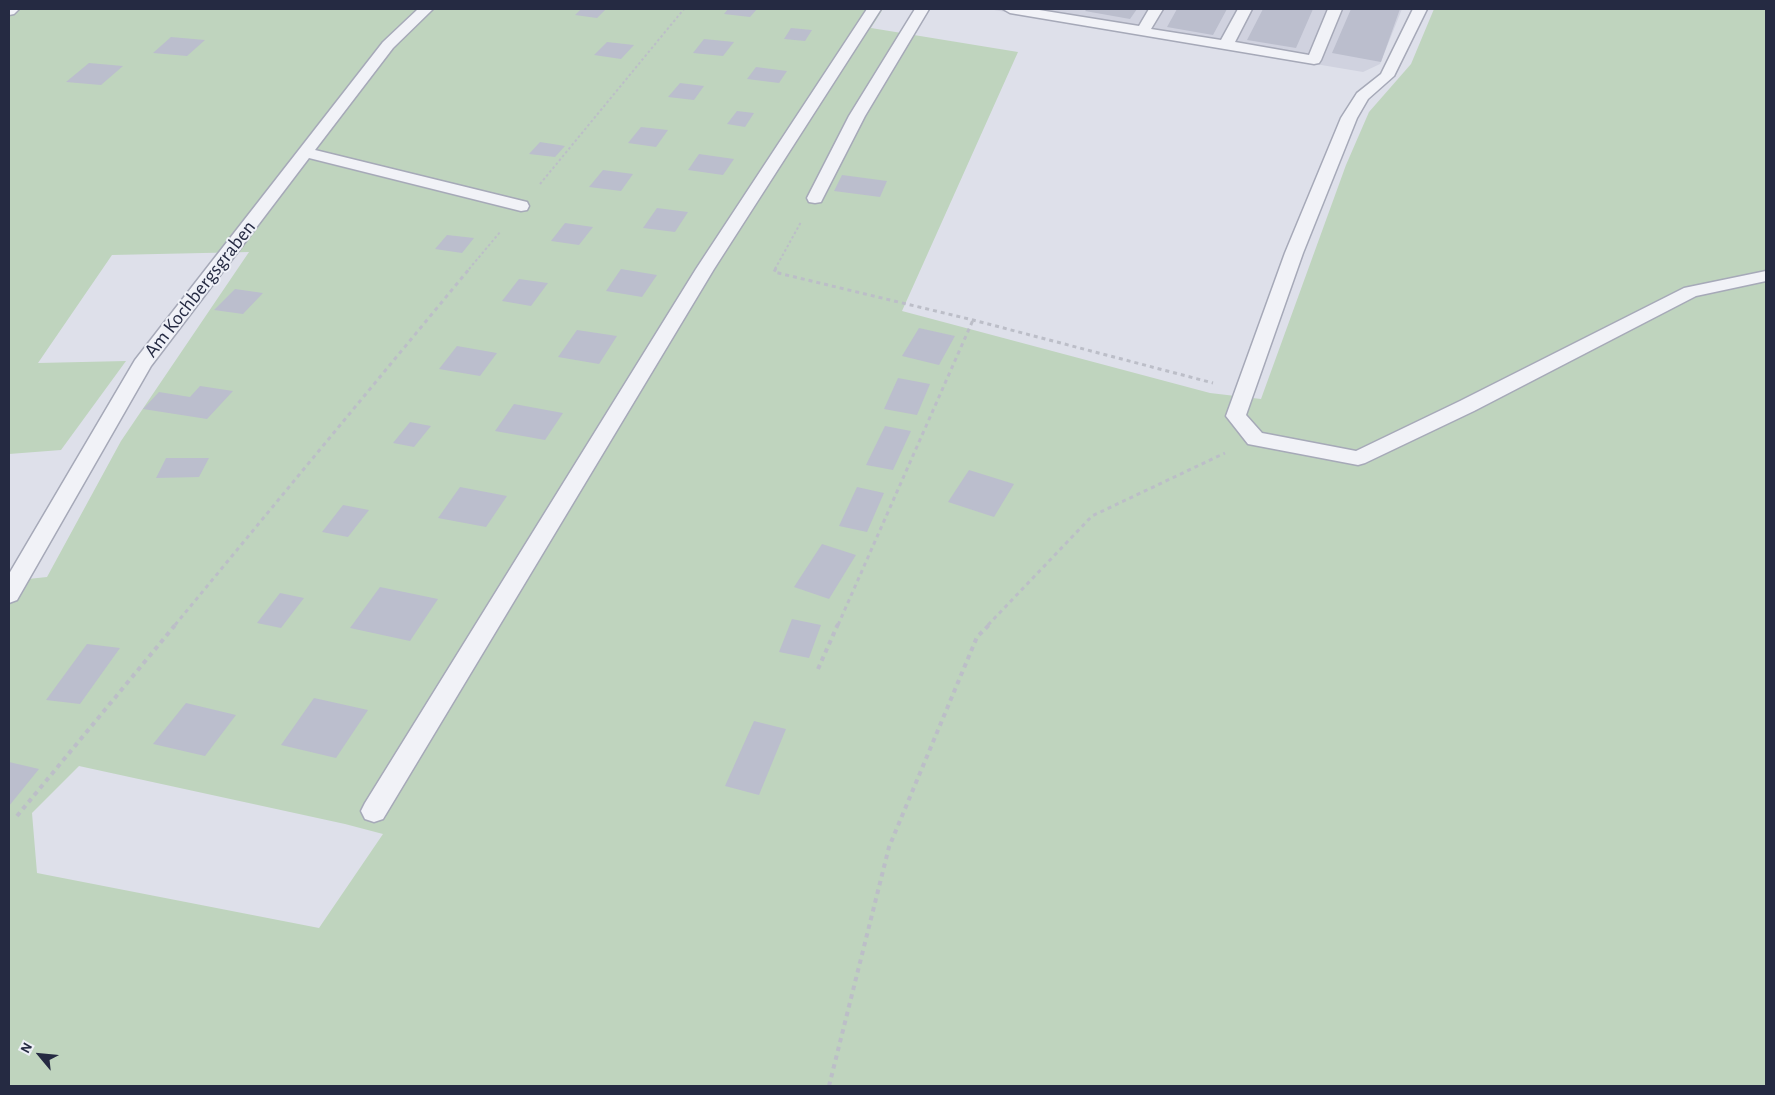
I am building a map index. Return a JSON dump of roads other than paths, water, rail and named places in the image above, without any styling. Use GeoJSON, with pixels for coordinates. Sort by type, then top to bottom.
{"type":"FeatureCollection","features":[{"type":"Feature","properties":{"kind":"lane","name":"Am Kochbergsgraben"},"geometry":{"type":"LineString","coordinates":[[9,594],[142,364],[388,45],[426,9]]}},
{"type":"Feature","properties":{"kind":"lane"},"geometry":{"type":"LineString","coordinates":[[374,812],[705,269],[874,9]]}},
{"type":"Feature","properties":{"kind":"lane"},"geometry":{"type":"LineString","coordinates":[[815,198],[857,116],[922,9]]}},
{"type":"Feature","properties":{"kind":"lane"},"geometry":{"type":"LineString","coordinates":[[1010,9],[1068,13],[1143,31],[1314,60],[1335,9]]}},
{"type":"Feature","properties":{"kind":"lane"},"geometry":{"type":"LineString","coordinates":[[1143,31],[1156,9]]}},
{"type":"Feature","properties":{"kind":"lane"},"geometry":{"type":"LineString","coordinates":[[1226,45],[1245,9]]}},
{"type":"Feature","properties":{"kind":"lane"},"geometry":{"type":"LineString","coordinates":[[1420,9],[1387,76],[1362,96],[1349,118],[1294,253],[1236,416],[1255,439],[1358,458],[1466,406],[1690,292],[1766,276]]}},
{"type":"Feature","properties":{"kind":"lane"},"geometry":{"type":"LineString","coordinates":[[305,152],[521,206]]}}]}
